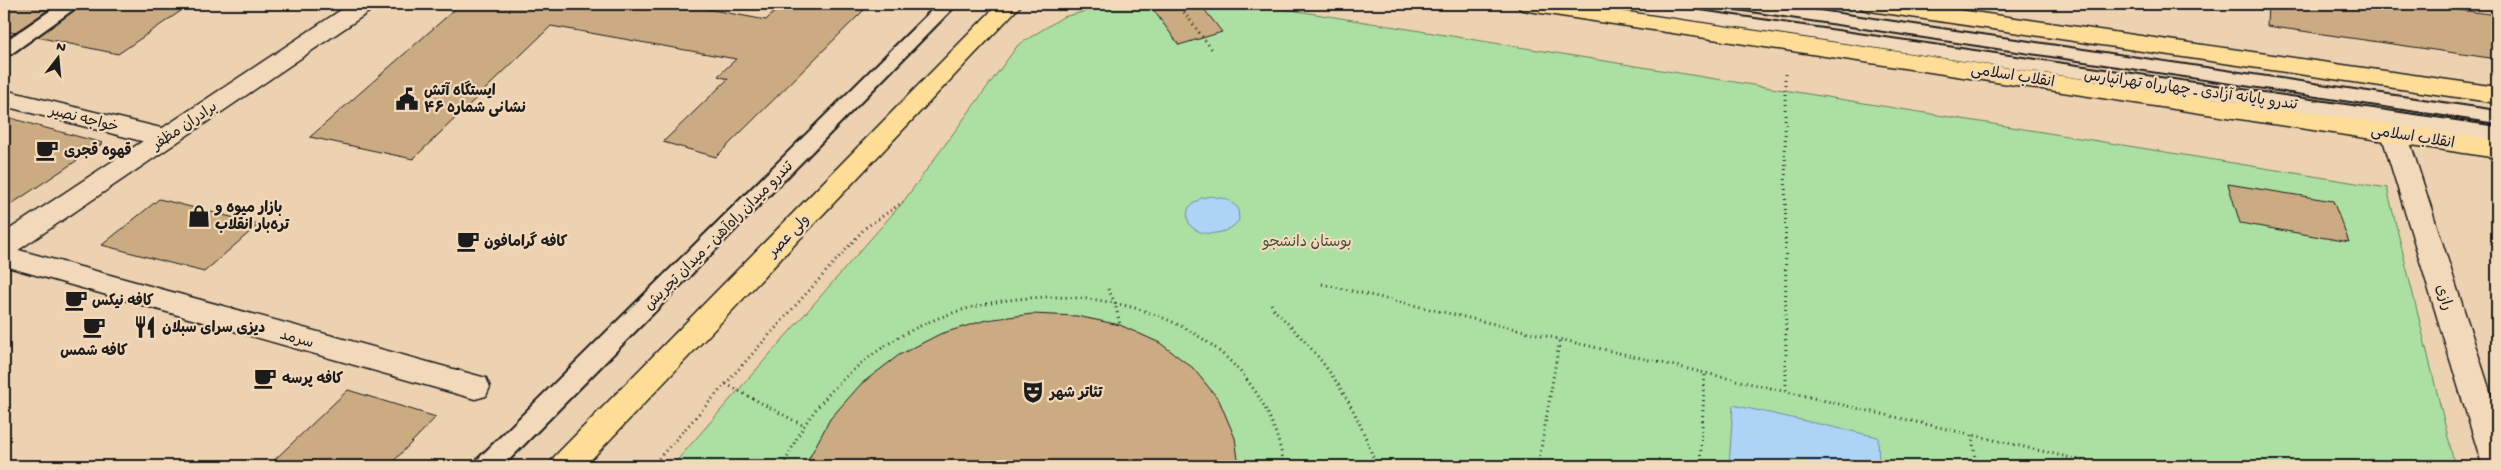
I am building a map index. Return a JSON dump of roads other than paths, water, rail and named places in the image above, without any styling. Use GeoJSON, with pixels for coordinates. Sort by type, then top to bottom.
{"type":"FeatureCollection","features":[{"type":"Feature","properties":{"kind":"main road","name":"ولی عصر"},"geometry":{"type":"LineString","coordinates":[[565,466],[1011,4]]}},
{"type":"Feature","properties":{"kind":"main road","name":"انقلاب اسلامی"},"geometry":{"type":"LineString","coordinates":[[1528,4],[1784,40],[2497,149]]}},
{"type":"Feature","properties":{"kind":"main road"},"geometry":{"type":"LineString","coordinates":[[1870,4],[2497,95]]}},
{"type":"Feature","properties":{"kind":"street","name":"برادران مظفر"},"geometry":{"type":"LineString","coordinates":[[4,246],[365,4]]}},
{"type":"Feature","properties":{"kind":"street","name":"خواجه نصیر"},"geometry":{"type":"LineString","coordinates":[[4,98],[165,138]]}},
{"type":"Feature","properties":{"kind":"street","name":"رازی"},"geometry":{"type":"LineString","coordinates":[[2394,133],[2497,461]]}},
{"type":"Feature","properties":{"kind":"street","name":"سرمد"},"geometry":{"type":"LineString","coordinates":[[4,256],[475,388]]}},
{"type":"Feature","properties":{"kind":"lane"},"geometry":{"type":"LineString","coordinates":[[4,50],[72,4]]}},
{"type":"Feature","properties":{"kind":"lane","name":"تندرو میدان راه‌آهن - میدان تجریش"},"geometry":{"type":"LineString","coordinates":[[487,466],[948,4]]}},
{"type":"Feature","properties":{"kind":"lane","name":"تندرو پایانه آزادی ـ چهارراه تهرانپارس"},"geometry":{"type":"LineString","coordinates":[[1617,4],[2497,134]]}},
{"type":"Feature","properties":{"kind":"lane"},"geometry":{"type":"LineString","coordinates":[[1737,4],[2497,117]]}},
{"type":"Feature","properties":{"kind":"water"},"geometry":{"type":"Polygon","coordinates":[[[1210,196],[1227,199],[1238,208],[1239,220],[1232,227],[1224,231],[1205,233],[1196,230],[1190,225],[1187,217],[1189,207],[1201,198],[1210,196]]]}},
{"type":"Feature","properties":{"kind":"water"},"geometry":{"type":"Polygon","coordinates":[[[1733,405],[1878,437],[1879,466],[1729,466],[1733,405]]]}},
{"type":"Feature","properties":{"kind":"place","name":"ایستگاه آتش نشانی شماره ۴۶"},"geometry":{"type":"Point","coordinates":[407,99]}},
{"type":"Feature","properties":{"kind":"place","name":"قهوه قجری"},"geometry":{"type":"Point","coordinates":[47,150]}},
{"type":"Feature","properties":{"kind":"place","name":"بازار میوه و تره‌بار انقلاب"},"geometry":{"type":"Point","coordinates":[199,216]}},
{"type":"Feature","properties":{"kind":"place","name":"کافه گرامافون"},"geometry":{"type":"Point","coordinates":[468,241]}},
{"type":"Feature","properties":{"kind":"place","name":"کافه نیکس"},"geometry":{"type":"Point","coordinates":[76,300]}},
{"type":"Feature","properties":{"kind":"place","name":"کافه شمس"},"geometry":{"type":"Point","coordinates":[94,327]}},
{"type":"Feature","properties":{"kind":"place","name":"دیزی سرای سبلان"},"geometry":{"type":"Point","coordinates":[145,327]}},
{"type":"Feature","properties":{"kind":"place","name":"کافه پرسه"},"geometry":{"type":"Point","coordinates":[265,378]}},
{"type":"Feature","properties":{"kind":"place","name":"تئاتر شهر"},"geometry":{"type":"Point","coordinates":[1033,392]}},
{"type":"Feature","properties":{"kind":"park label","name":"بوستان دانشجو"},"geometry":{"type":"Point","coordinates":[1307,241]}}]}
